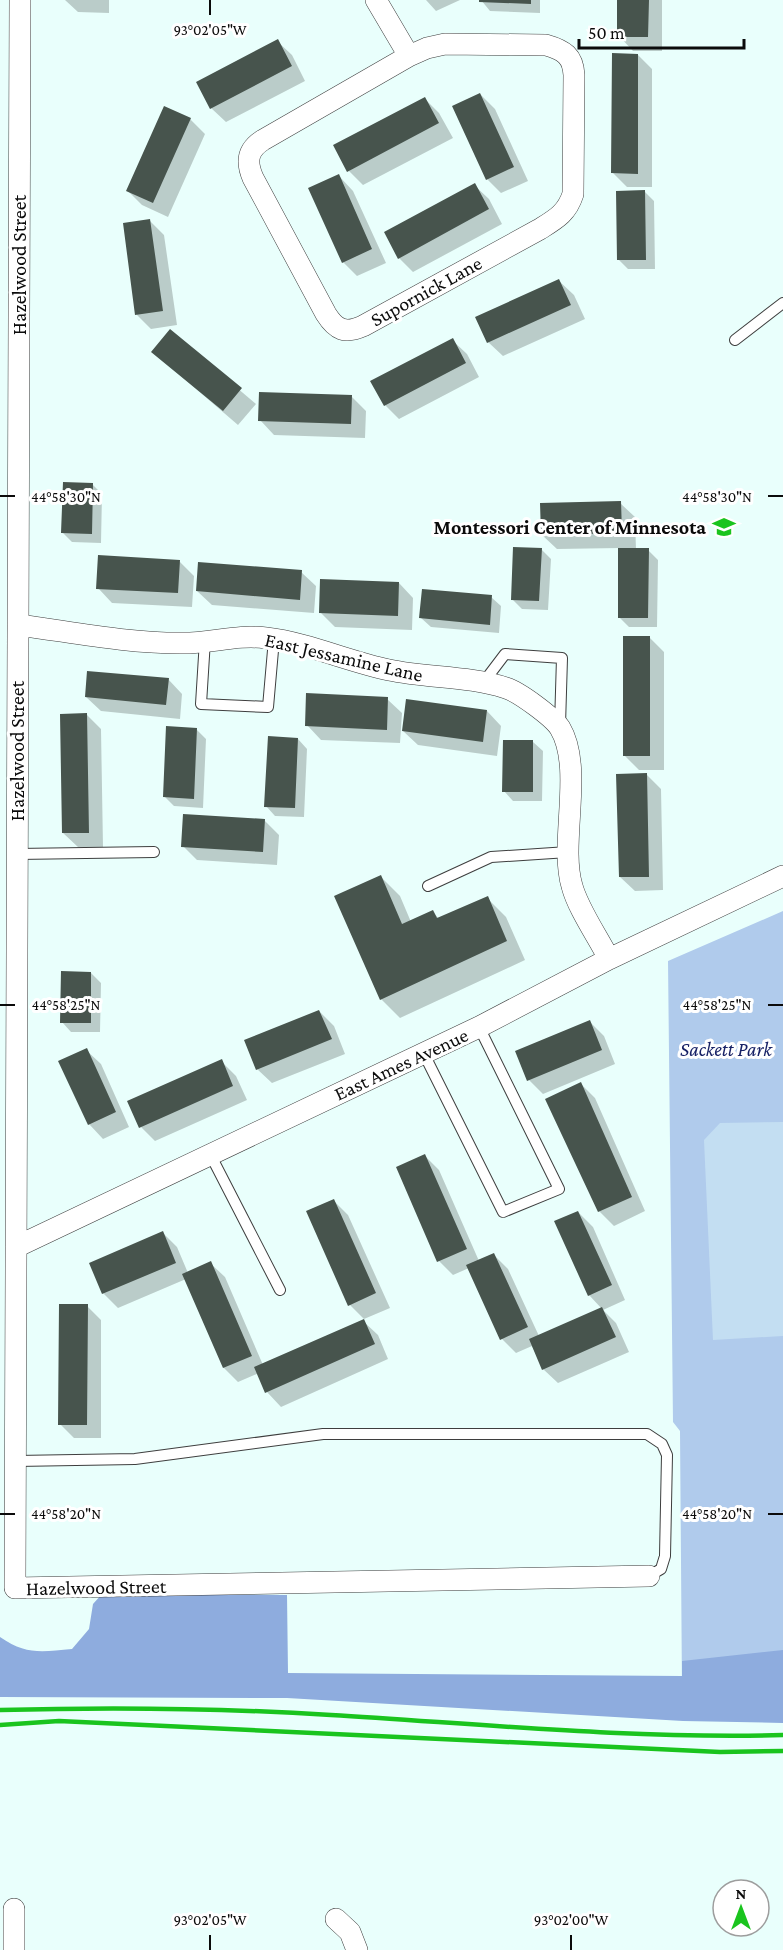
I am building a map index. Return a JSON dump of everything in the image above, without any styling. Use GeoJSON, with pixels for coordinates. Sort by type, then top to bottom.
{"type":"FeatureCollection","features":[{"type":"Feature","properties":{"kind":"street","name":"Hazelwood Street"},"geometry":{"type":"LineString","coordinates":[[20,0],[17,854],[8,894],[16,1246],[15,1588],[649,1576]]}},
{"type":"Feature","properties":{"kind":"street"},"geometry":{"type":"LineString","coordinates":[[376,0],[409,56]]}},
{"type":"Feature","properties":{"kind":"street","name":"Supornick Lane"},"geometry":{"type":"LineString","coordinates":[[445,44],[546,45],[560,48],[573,64],[574,75],[573,194],[569,207],[540,229],[363,326],[352,331],[342,331],[332,324],[326,314],[253,178],[248,168],[249,156],[253,147],[263,140],[409,56],[427,48],[445,44]]}},
{"type":"Feature","properties":{"kind":"street","name":"East Jessamine Lane"},"geometry":{"type":"LineString","coordinates":[[18,625],[86,633],[133,642],[183,644],[233,636],[274,639],[317,648],[388,670],[507,688],[545,714],[560,729]]}},
{"type":"Feature","properties":{"kind":"street"},"geometry":{"type":"LineString","coordinates":[[560,729],[568,758],[570,807],[568,852],[572,886],[609,959]]}},
{"type":"Feature","properties":{"kind":"street","name":"East Ames Avenue"},"geometry":{"type":"LineString","coordinates":[[16,1246],[479,1027],[609,959],[783,876]]}},
{"type":"Feature","properties":{"kind":"street"},"geometry":{"type":"LineString","coordinates":[[14,1909],[14,1950]]}},
{"type":"Feature","properties":{"kind":"street"},"geometry":{"type":"LineString","coordinates":[[336,1919],[350,1932],[357,1950]]}},
{"type":"Feature","properties":{"kind":"lane"},"geometry":{"type":"LineString","coordinates":[[735,340],[783,303]]}},
{"type":"Feature","properties":{"kind":"lane"},"geometry":{"type":"LineString","coordinates":[[205,640],[201,704],[268,707],[274,639]]}},
{"type":"Feature","properties":{"kind":"lane"},"geometry":{"type":"LineString","coordinates":[[483,684],[505,654],[562,658],[560,729]]}},
{"type":"Feature","properties":{"kind":"lane"},"geometry":{"type":"LineString","coordinates":[[17,854],[154,852]]}},
{"type":"Feature","properties":{"kind":"lane"},"geometry":{"type":"LineString","coordinates":[[428,886],[491,857],[568,852]]}},
{"type":"Feature","properties":{"kind":"lane"},"geometry":{"type":"LineString","coordinates":[[423,1052],[503,1212],[559,1189],[479,1027]]}},
{"type":"Feature","properties":{"kind":"lane"},"geometry":{"type":"LineString","coordinates":[[210,1154],[280,1290]]}},
{"type":"Feature","properties":{"kind":"lane"},"geometry":{"type":"LineString","coordinates":[[16,1461],[135,1459],[323,1434],[647,1434],[662,1444],[667,1455],[665,1556],[661,1569],[649,1576]]}},
{"type":"Feature","properties":{"kind":"green space","name":"Sackett Park"},"geometry":{"type":"Polygon","coordinates":[[[783,911],[783,1690],[682,1691],[680,1431],[673,1422],[668,961],[783,911]]]}},
{"type":"Feature","properties":{"kind":"shaded area"},"geometry":{"type":"Polygon","coordinates":[[[783,1122],[783,1336],[713,1340],[704,1140],[720,1123],[783,1122]]]}},
{"type":"Feature","properties":{"kind":"shaded area"},"geometry":{"type":"Polygon","coordinates":[[[102,1594],[287,1595],[288,1673],[682,1676],[682,1661],[783,1650],[783,1723],[683,1721],[287,1698],[0,1697],[0,1637],[18,1647],[34,1651],[72,1649],[89,1629],[93,1604],[102,1594]]]}},
{"type":"Feature","properties":{"kind":"building"},"geometry":{"type":"Polygon","coordinates":[[[479,0],[531,0],[531,4],[479,2],[479,0]]]}},
{"type":"Feature","properties":{"kind":"building"},"geometry":{"type":"Polygon","coordinates":[[[617,0],[649,0],[648,37],[617,37],[617,0]]]}},
{"type":"Feature","properties":{"kind":"building"},"geometry":{"type":"Polygon","coordinates":[[[278,39],[292,66],[210,109],[196,82],[278,39]]]}},
{"type":"Feature","properties":{"kind":"building"},"geometry":{"type":"Polygon","coordinates":[[[612,53],[638,54],[638,174],[611,173],[612,53]]]}},
{"type":"Feature","properties":{"kind":"building"},"geometry":{"type":"Polygon","coordinates":[[[480,93],[514,167],[486,180],[452,106],[480,93]]]}},
{"type":"Feature","properties":{"kind":"building"},"geometry":{"type":"Polygon","coordinates":[[[425,97],[439,123],[347,172],[333,145],[425,97]]]}},
{"type":"Feature","properties":{"kind":"building"},"geometry":{"type":"Polygon","coordinates":[[[164,106],[191,118],[153,203],[126,191],[164,106]]]}},
{"type":"Feature","properties":{"kind":"building"},"geometry":{"type":"Polygon","coordinates":[[[339,174],[372,249],[342,263],[308,188],[339,174]]]}},
{"type":"Feature","properties":{"kind":"building"},"geometry":{"type":"Polygon","coordinates":[[[475,183],[489,209],[398,259],[384,232],[475,183]]]}},
{"type":"Feature","properties":{"kind":"building"},"geometry":{"type":"Polygon","coordinates":[[[645,190],[646,260],[617,260],[616,191],[645,190]]]}},
{"type":"Feature","properties":{"kind":"building"},"geometry":{"type":"Polygon","coordinates":[[[150,219],[163,311],[135,315],[123,223],[150,219]]]}},
{"type":"Feature","properties":{"kind":"building"},"geometry":{"type":"Polygon","coordinates":[[[559,279],[571,305],[487,343],[475,317],[559,279]]]}},
{"type":"Feature","properties":{"kind":"building"},"geometry":{"type":"Polygon","coordinates":[[[170,329],[242,388],[223,411],[151,352],[170,329]]]}},
{"type":"Feature","properties":{"kind":"building"},"geometry":{"type":"Polygon","coordinates":[[[453,338],[466,363],[384,406],[370,381],[453,338]]]}},
{"type":"Feature","properties":{"kind":"building"},"geometry":{"type":"Polygon","coordinates":[[[259,392],[352,395],[351,424],[258,421],[259,392]]]}},
{"type":"Feature","properties":{"kind":"building"},"geometry":{"type":"Polygon","coordinates":[[[63,482],[93,483],[92,534],[61,533],[63,482]]]}},
{"type":"Feature","properties":{"kind":"building"},"geometry":{"type":"Polygon","coordinates":[[[621,501],[622,533],[541,535],[540,503],[621,501]]]}},
{"type":"Feature","properties":{"kind":"building"},"geometry":{"type":"Polygon","coordinates":[[[513,547],[542,548],[539,601],[511,600],[513,547]]]}},
{"type":"Feature","properties":{"kind":"building"},"geometry":{"type":"Polygon","coordinates":[[[618,548],[649,548],[648,618],[618,618],[618,548]]]}},
{"type":"Feature","properties":{"kind":"building"},"geometry":{"type":"Polygon","coordinates":[[[98,555],[180,560],[178,593],[96,589],[98,555]]]}},
{"type":"Feature","properties":{"kind":"building"},"geometry":{"type":"Polygon","coordinates":[[[198,562],[302,570],[300,600],[196,591],[198,562]]]}},
{"type":"Feature","properties":{"kind":"building"},"geometry":{"type":"Polygon","coordinates":[[[320,579],[399,582],[398,616],[319,613],[320,579]]]}},
{"type":"Feature","properties":{"kind":"building"},"geometry":{"type":"Polygon","coordinates":[[[422,589],[492,595],[490,625],[419,618],[422,589]]]}},
{"type":"Feature","properties":{"kind":"building"},"geometry":{"type":"Polygon","coordinates":[[[623,636],[650,636],[650,756],[623,756],[623,636]]]}},
{"type":"Feature","properties":{"kind":"building"},"geometry":{"type":"Polygon","coordinates":[[[87,671],[169,678],[166,705],[85,697],[87,671]]]}},
{"type":"Feature","properties":{"kind":"building"},"geometry":{"type":"Polygon","coordinates":[[[306,693],[388,697],[387,730],[305,726],[306,693]]]}},
{"type":"Feature","properties":{"kind":"building"},"geometry":{"type":"Polygon","coordinates":[[[406,699],[487,710],[483,742],[402,731],[406,699]]]}},
{"type":"Feature","properties":{"kind":"building"},"geometry":{"type":"Polygon","coordinates":[[[87,713],[89,833],[62,833],[60,714],[87,713]]]}},
{"type":"Feature","properties":{"kind":"building"},"geometry":{"type":"Polygon","coordinates":[[[166,726],[197,728],[194,799],[163,797],[166,726]]]}},
{"type":"Feature","properties":{"kind":"building"},"geometry":{"type":"Polygon","coordinates":[[[268,736],[298,738],[295,808],[264,807],[268,736]]]}},
{"type":"Feature","properties":{"kind":"building"},"geometry":{"type":"Polygon","coordinates":[[[503,740],[533,740],[533,792],[502,792],[503,740]]]}},
{"type":"Feature","properties":{"kind":"building"},"geometry":{"type":"Polygon","coordinates":[[[647,773],[649,877],[619,877],[616,774],[647,773]]]}},
{"type":"Feature","properties":{"kind":"building"},"geometry":{"type":"Polygon","coordinates":[[[183,814],[265,819],[263,852],[181,847],[183,814]]]}},
{"type":"Feature","properties":{"kind":"building"},"geometry":{"type":"Polygon","coordinates":[[[381,875],[402,924],[433,910],[437,918],[488,896],[507,941],[380,1000],[334,896],[381,875]]]}},
{"type":"Feature","properties":{"kind":"building"},"geometry":{"type":"Polygon","coordinates":[[[61,971],[91,972],[91,1023],[60,1023],[61,971]]]}},
{"type":"Feature","properties":{"kind":"building"},"geometry":{"type":"Polygon","coordinates":[[[319,1010],[332,1039],[256,1070],[244,1040],[319,1010]]]}},
{"type":"Feature","properties":{"kind":"building"},"geometry":{"type":"Polygon","coordinates":[[[590,1020],[602,1050],[527,1081],[515,1051],[590,1020]]]}},
{"type":"Feature","properties":{"kind":"building"},"geometry":{"type":"Polygon","coordinates":[[[87,1048],[116,1112],[88,1125],[58,1061],[87,1048]]]}},
{"type":"Feature","properties":{"kind":"building"},"geometry":{"type":"Polygon","coordinates":[[[222,1059],[233,1086],[139,1128],[127,1101],[222,1059]]]}},
{"type":"Feature","properties":{"kind":"building"},"geometry":{"type":"Polygon","coordinates":[[[581,1082],[632,1197],[598,1212],[545,1099],[581,1082]]]}},
{"type":"Feature","properties":{"kind":"building"},"geometry":{"type":"Polygon","coordinates":[[[425,1154],[467,1249],[437,1262],[396,1167],[425,1154]]]}},
{"type":"Feature","properties":{"kind":"building"},"geometry":{"type":"Polygon","coordinates":[[[334,1199],[376,1293],[348,1306],[306,1211],[334,1199]]]}},
{"type":"Feature","properties":{"kind":"building"},"geometry":{"type":"Polygon","coordinates":[[[578,1211],[612,1285],[588,1296],[554,1221],[578,1211]]]}},
{"type":"Feature","properties":{"kind":"building"},"geometry":{"type":"Polygon","coordinates":[[[163,1231],[176,1263],[102,1294],[89,1263],[163,1231]]]}},
{"type":"Feature","properties":{"kind":"building"},"geometry":{"type":"Polygon","coordinates":[[[494,1253],[528,1327],[500,1340],[466,1265],[494,1253]]]}},
{"type":"Feature","properties":{"kind":"building"},"geometry":{"type":"Polygon","coordinates":[[[211,1261],[252,1356],[223,1368],[182,1274],[211,1261]]]}},
{"type":"Feature","properties":{"kind":"building"},"geometry":{"type":"Polygon","coordinates":[[[59,1304],[88,1304],[87,1425],[58,1425],[59,1304]]]}},
{"type":"Feature","properties":{"kind":"building"},"geometry":{"type":"Polygon","coordinates":[[[602,1307],[616,1337],[542,1370],[529,1339],[602,1307]]]}},
{"type":"Feature","properties":{"kind":"building"},"geometry":{"type":"Polygon","coordinates":[[[364,1319],[375,1344],[265,1393],[254,1367],[364,1319]]]}},
{"type":"Feature","properties":{"kind":"railway"},"geometry":{"type":"LineString","coordinates":[[0,1710],[124,1708],[248,1711],[613,1733],[783,1735]]}},
{"type":"Feature","properties":{"kind":"railway"},"geometry":{"type":"LineString","coordinates":[[0,1725],[59,1721],[720,1752],[783,1751]]}},
{"type":"Feature","properties":{"kind":"place","name":"Montessori Center of Minnesota"},"geometry":{"type":"Point","coordinates":[724,527]}}]}
